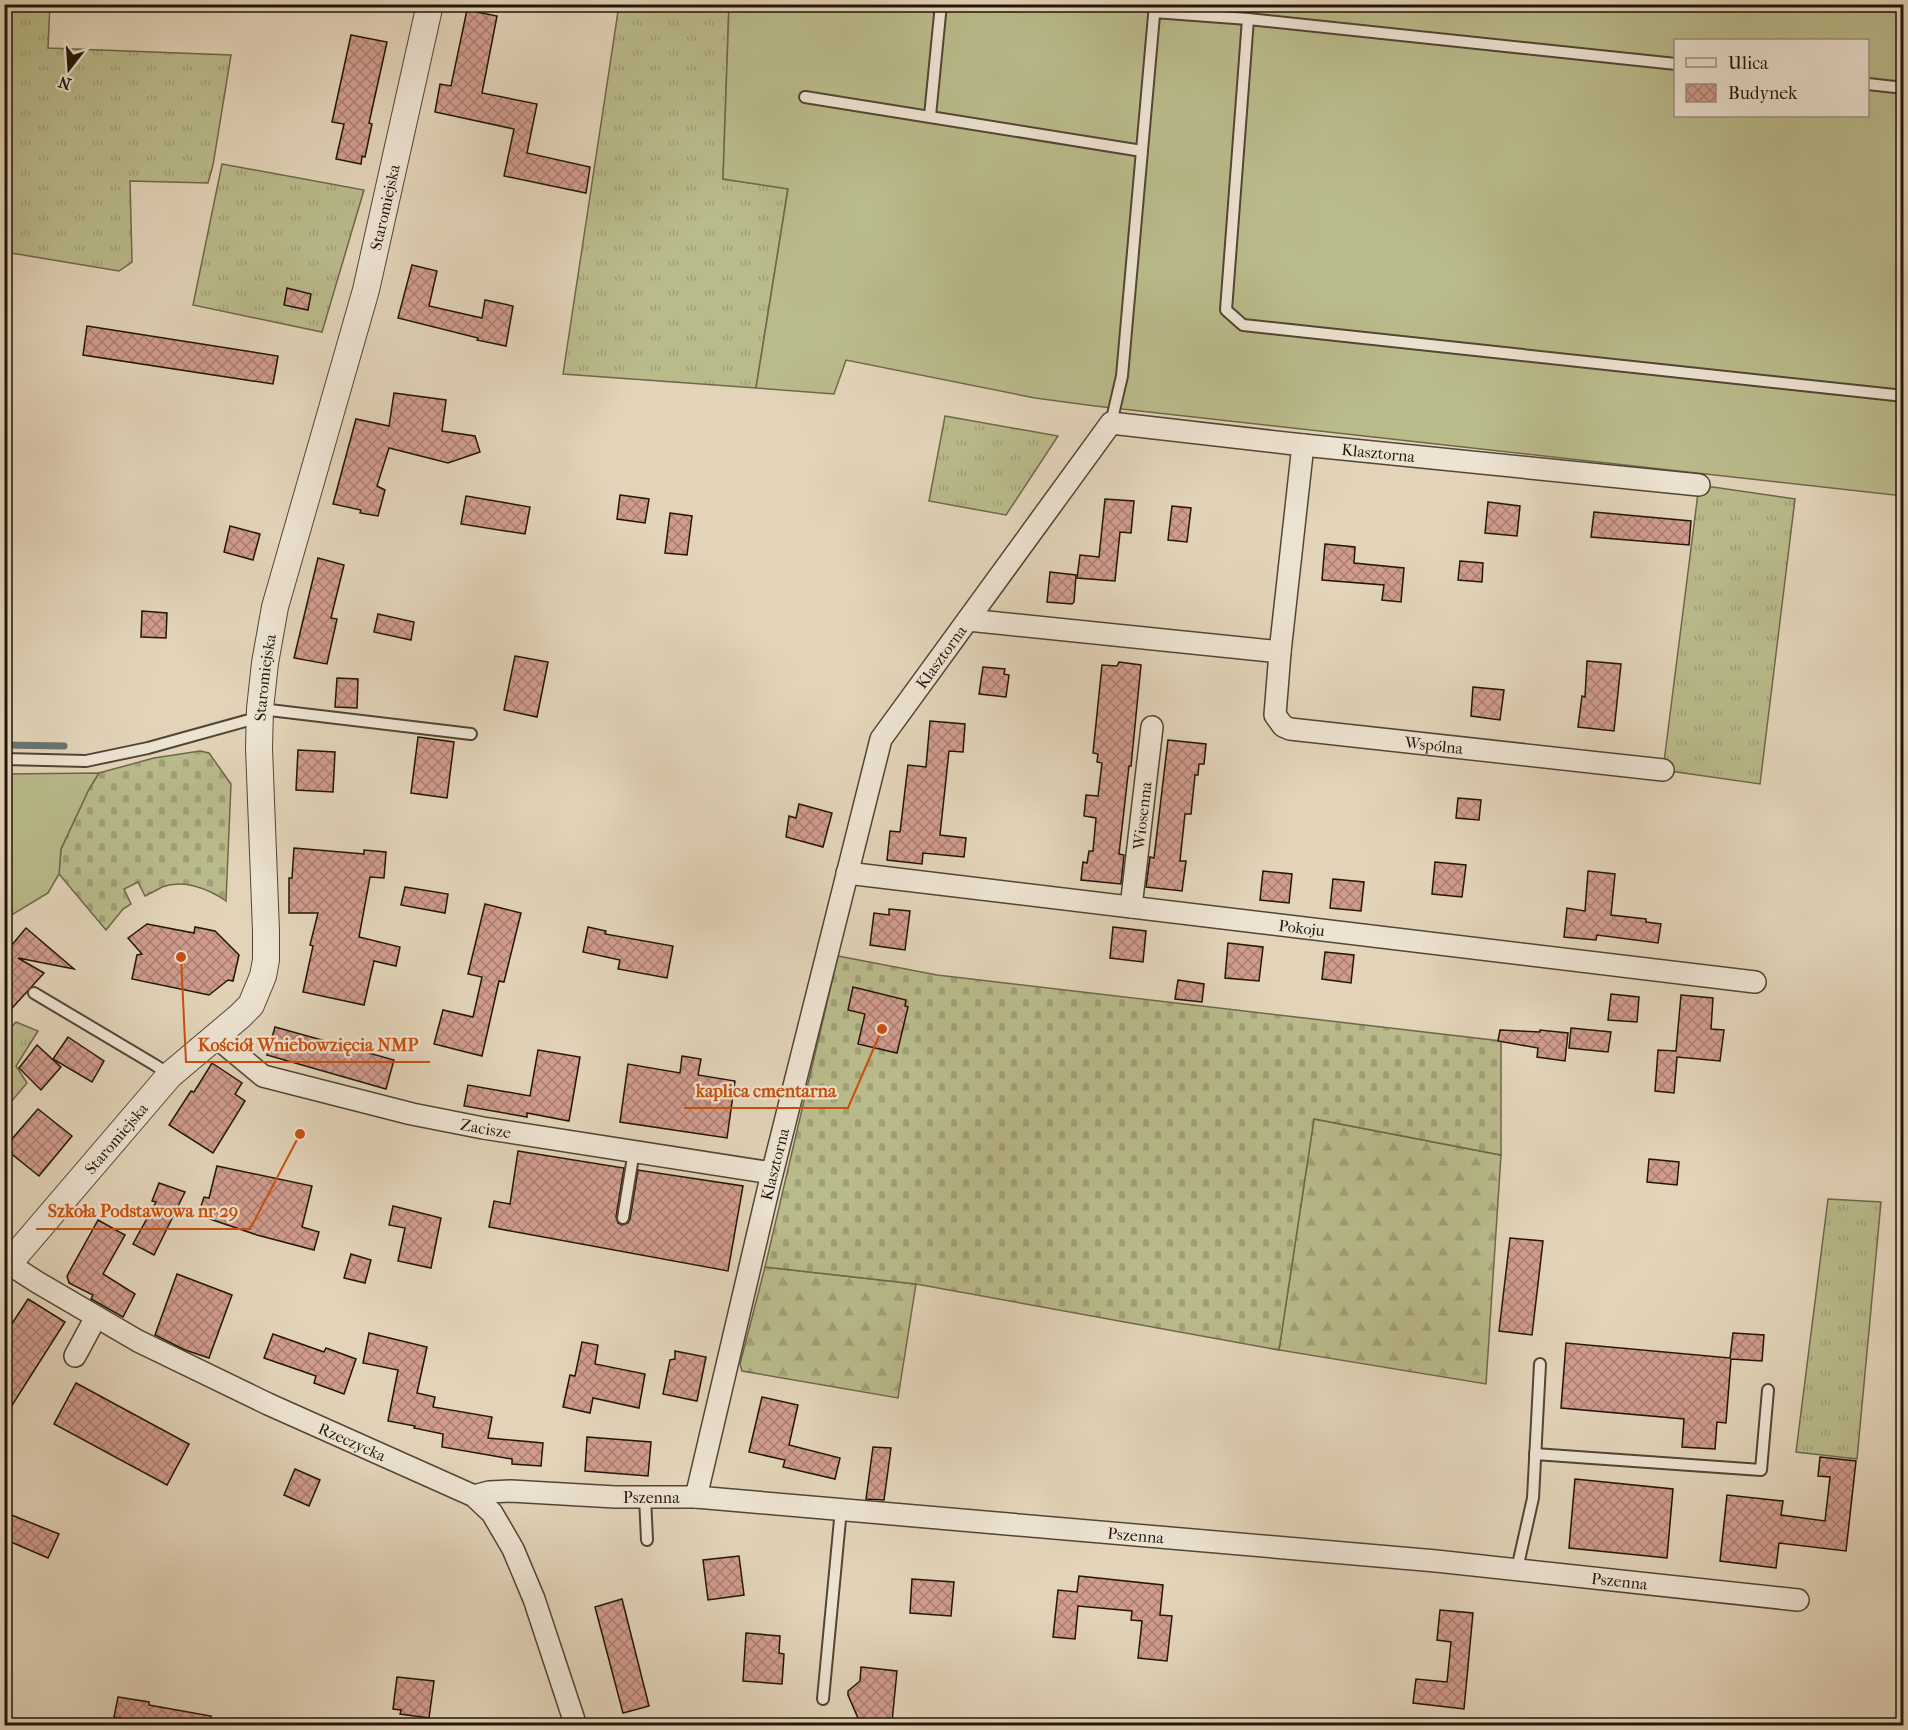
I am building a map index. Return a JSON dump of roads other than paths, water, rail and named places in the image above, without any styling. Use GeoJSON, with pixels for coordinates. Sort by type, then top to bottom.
{"type":"FeatureCollection","features":[{"type":"Feature","properties":{"kind":"street","name":"Staromiejska"},"geometry":{"type":"LineString","coordinates":[[7,1266],[170,1075],[251,1005],[262,981],[266,960],[266,920],[260,713],[265,663],[275,607],[366,290],[430,4]]}},
{"type":"Feature","properties":{"kind":"street","name":"Klasztorna"},"geometry":{"type":"LineString","coordinates":[[696,1497],[779,1168],[847,873],[881,739],[1111,423],[1699,485]]}},
{"type":"Feature","properties":{"kind":"street","name":"Wspólna"},"geometry":{"type":"LineString","coordinates":[[1303,445],[1275,715],[1283,726],[1290,729],[1664,770]]}},
{"type":"Feature","properties":{"kind":"street"},"geometry":{"type":"LineString","coordinates":[[968,620],[1280,652]]}},
{"type":"Feature","properties":{"kind":"street","name":"Wiosenna"},"geometry":{"type":"LineString","coordinates":[[1131,907],[1152,727]]}},
{"type":"Feature","properties":{"kind":"street","name":"Pokoju"},"geometry":{"type":"LineString","coordinates":[[847,873],[1755,982]]}},
{"type":"Feature","properties":{"kind":"street","name":"Zacisze"},"geometry":{"type":"LineString","coordinates":[[216,1037],[263,1076],[412,1114],[483,1128],[634,1151],[779,1168]]}},
{"type":"Feature","properties":{"kind":"street","name":"Rzeczycka"},"geometry":{"type":"LineString","coordinates":[[7,1266],[138,1341],[268,1404],[474,1496],[492,1513],[513,1549],[534,1599],[576,1725]]}},
{"type":"Feature","properties":{"kind":"street"},"geometry":{"type":"LineString","coordinates":[[75,1356],[96,1317]]}},
{"type":"Feature","properties":{"kind":"street","name":"Pszenna"},"geometry":{"type":"LineString","coordinates":[[474,1496],[489,1492],[511,1491],[615,1497],[696,1497],[1517,1569],[1798,1600]]}},
{"type":"Feature","properties":{"kind":"lane"},"geometry":{"type":"LineString","coordinates":[[930,116],[941,4]]}},
{"type":"Feature","properties":{"kind":"lane"},"geometry":{"type":"LineString","coordinates":[[1111,423],[1122,376],[1154,8],[1674,64]]}},
{"type":"Feature","properties":{"kind":"lane"},"geometry":{"type":"LineString","coordinates":[[1248,19],[1226,310],[1243,325],[1904,396]]}},
{"type":"Feature","properties":{"kind":"lane"},"geometry":{"type":"LineString","coordinates":[[1869,84],[1904,88]]}},
{"type":"Feature","properties":{"kind":"lane"},"geometry":{"type":"LineString","coordinates":[[805,96],[1142,151]]}},
{"type":"Feature","properties":{"kind":"lane"},"geometry":{"type":"LineString","coordinates":[[4,759],[86,761],[148,748],[260,713],[471,734]]}},
{"type":"Feature","properties":{"kind":"lane"},"geometry":{"type":"LineString","coordinates":[[34,993],[170,1075]]}},
{"type":"Feature","properties":{"kind":"lane"},"geometry":{"type":"LineString","coordinates":[[623,1218],[634,1151]]}},
{"type":"Feature","properties":{"kind":"lane"},"geometry":{"type":"LineString","coordinates":[[1517,1569],[1533,1498],[1540,1364]]}},
{"type":"Feature","properties":{"kind":"lane"},"geometry":{"type":"LineString","coordinates":[[1535,1454],[1761,1470],[1768,1390]]}},
{"type":"Feature","properties":{"kind":"lane"},"geometry":{"type":"LineString","coordinates":[[645,1497],[647,1540]]}},
{"type":"Feature","properties":{"kind":"lane"},"geometry":{"type":"LineString","coordinates":[[823,1699],[841,1509]]}},
{"type":"Feature","properties":{"kind":"waterway"},"geometry":{"type":"LineString","coordinates":[[4,745],[64,746]]}},
{"type":"Feature","properties":{"kind":"place","name":"Kościół Wniebowzięcia NMP"},"geometry":{"type":"Point","coordinates":[181,957]}},
{"type":"Feature","properties":{"kind":"place","name":"kaplica cmentarna"},"geometry":{"type":"Point","coordinates":[882,1029]}},
{"type":"Feature","properties":{"kind":"place","name":"Szkoła Podstawowa nr 29"},"geometry":{"type":"Point","coordinates":[300,1134]}}]}
